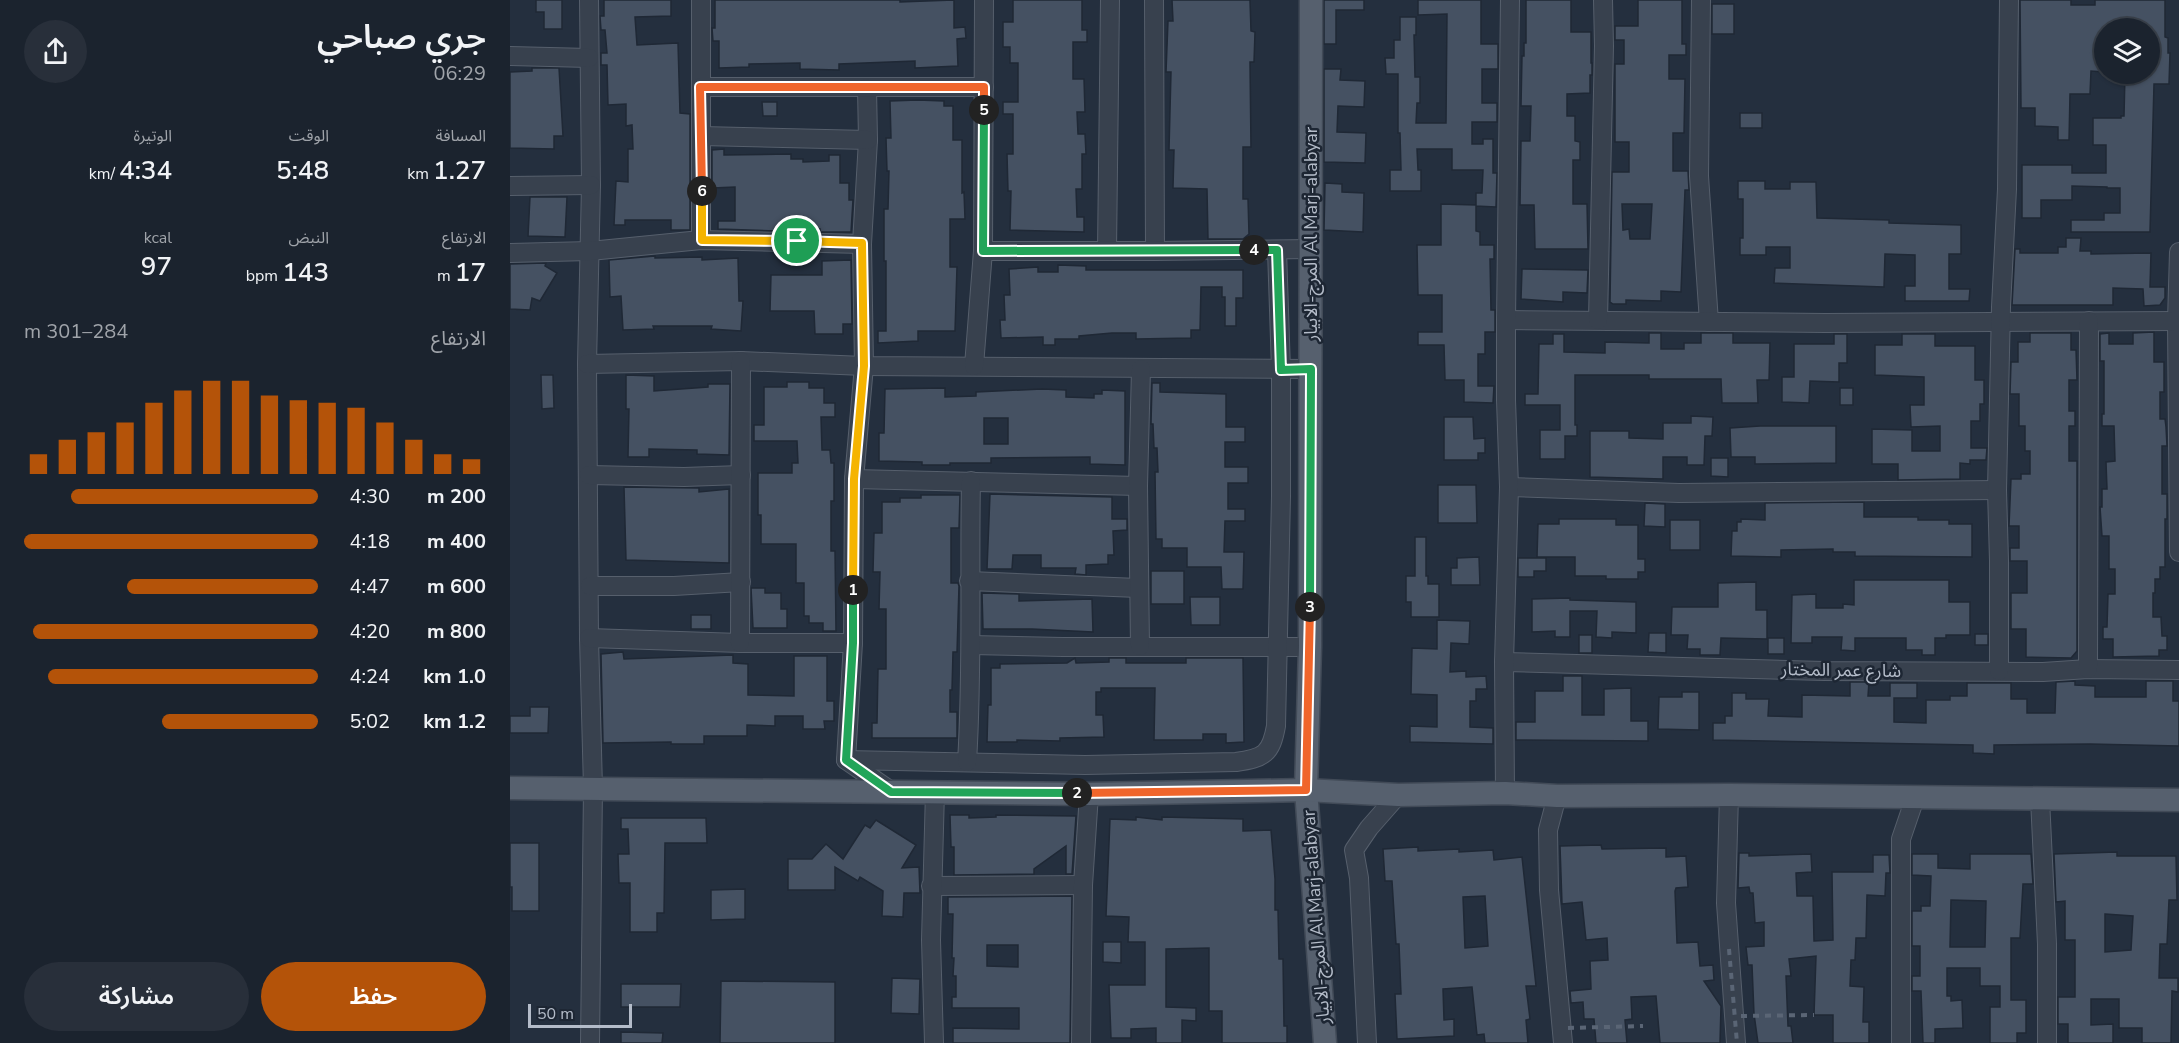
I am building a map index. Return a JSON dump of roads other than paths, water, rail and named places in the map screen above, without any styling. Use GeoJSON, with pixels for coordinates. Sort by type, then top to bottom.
{"type":"FeatureCollection","features":[{"type":"Feature","properties":{"kind":"main road","name":"المرج-الابيار Al Marj-alabyar"},"geometry":{"type":"LineString","coordinates":[[1311,0],[1310,647],[1306,790],[1325,1043]]}},
{"type":"Feature","properties":{"kind":"main road"},"geometry":{"type":"LineString","coordinates":[[510,788],[1089,794],[1306,790],[1398,795],[1505,793],[1557,796],[1729,795],[2179,800]]}},
{"type":"Feature","properties":{"kind":"street"},"geometry":{"type":"LineString","coordinates":[[589,0],[591,185],[587,364],[589,638],[593,788],[590,1043]]}},
{"type":"Feature","properties":{"kind":"street"},"geometry":{"type":"LineString","coordinates":[[701,0],[702,240]]}},
{"type":"Feature","properties":{"kind":"street"},"geometry":{"type":"LineString","coordinates":[[975,366],[983,251],[984,0]]}},
{"type":"Feature","properties":{"kind":"street"},"geometry":{"type":"LineString","coordinates":[[1107,251],[1110,0]]}},
{"type":"Feature","properties":{"kind":"street"},"geometry":{"type":"LineString","coordinates":[[1154,0],[1155,251]]}},
{"type":"Feature","properties":{"kind":"street"},"geometry":{"type":"LineString","coordinates":[[1505,793],[1503,662],[1509,487],[1506,320],[1510,0]]}},
{"type":"Feature","properties":{"kind":"street"},"geometry":{"type":"LineString","coordinates":[[1598,320],[1603,0]]}},
{"type":"Feature","properties":{"kind":"street"},"geometry":{"type":"LineString","coordinates":[[1701,0],[1699,176],[1709,322]]}},
{"type":"Feature","properties":{"kind":"street"},"geometry":{"type":"LineString","coordinates":[[1999,670],[2000,561],[1996,490],[2007,189],[2009,0]]}},
{"type":"Feature","properties":{"kind":"street"},"geometry":{"type":"LineString","coordinates":[[510,56],[589,58]]}},
{"type":"Feature","properties":{"kind":"street"},"geometry":{"type":"LineString","coordinates":[[700,87],[984,87]]}},
{"type":"Feature","properties":{"kind":"street"},"geometry":{"type":"LineString","coordinates":[[846,760],[853,643],[854,479],[864,366],[862,243],[868,140],[867,88]]}},
{"type":"Feature","properties":{"kind":"street"},"geometry":{"type":"LineString","coordinates":[[702,136],[868,140]]}},
{"type":"Feature","properties":{"kind":"street"},"geometry":{"type":"LineString","coordinates":[[510,186],[591,185]]}},
{"type":"Feature","properties":{"kind":"street"},"geometry":{"type":"LineString","coordinates":[[510,253],[590,251],[702,240],[862,243]]}},
{"type":"Feature","properties":{"kind":"street"},"geometry":{"type":"LineString","coordinates":[[983,251],[1311,249]]}},
{"type":"Feature","properties":{"kind":"street"},"geometry":{"type":"LineString","coordinates":[[846,760],[1086,765],[1236,762],[1255,759],[1266,753],[1272,745],[1276,726],[1281,496],[1281,370],[1277,250]]}},
{"type":"Feature","properties":{"kind":"street"},"geometry":{"type":"LineString","coordinates":[[2179,252],[2179,552]]}},
{"type":"Feature","properties":{"kind":"street"},"geometry":{"type":"LineString","coordinates":[[1506,320],[2178,321]]}},
{"type":"Feature","properties":{"kind":"street"},"geometry":{"type":"LineString","coordinates":[[2088,669],[2089,321]]}},
{"type":"Feature","properties":{"kind":"street"},"geometry":{"type":"LineString","coordinates":[[587,364],[741,362],[864,366],[1311,369]]}},
{"type":"Feature","properties":{"kind":"street"},"geometry":{"type":"LineString","coordinates":[[740,643],[741,362]]}},
{"type":"Feature","properties":{"kind":"street"},"geometry":{"type":"LineString","coordinates":[[1140,646],[1138,486],[1141,369]]}},
{"type":"Feature","properties":{"kind":"street"},"geometry":{"type":"LineString","coordinates":[[589,475],[684,477],[741,475]]}},
{"type":"Feature","properties":{"kind":"street"},"geometry":{"type":"LineString","coordinates":[[854,479],[1138,486]]}},
{"type":"Feature","properties":{"kind":"street"},"geometry":{"type":"LineString","coordinates":[[967,762],[971,645],[969,581],[971,481]]}},
{"type":"Feature","properties":{"kind":"street"},"geometry":{"type":"LineString","coordinates":[[1509,487],[1679,493],[1996,490]]}},
{"type":"Feature","properties":{"kind":"street"},"geometry":{"type":"LineString","coordinates":[[969,581],[1138,588]]}},
{"type":"Feature","properties":{"kind":"street"},"geometry":{"type":"LineString","coordinates":[[590,586],[674,586],[741,582]]}},
{"type":"Feature","properties":{"kind":"street"},"geometry":{"type":"LineString","coordinates":[[589,638],[740,643],[853,643]]}},
{"type":"Feature","properties":{"kind":"street"},"geometry":{"type":"LineString","coordinates":[[971,645],[1310,647]]}},
{"type":"Feature","properties":{"kind":"street","name":"شارع عمر المختار"},"geometry":{"type":"LineString","coordinates":[[1503,662],[1824,671],[2179,670]]}},
{"type":"Feature","properties":{"kind":"street"},"geometry":{"type":"LineString","coordinates":[[846,760],[891,792]]}},
{"type":"Feature","properties":{"kind":"street"},"geometry":{"type":"LineString","coordinates":[[934,1043],[931,886],[935,791]]}},
{"type":"Feature","properties":{"kind":"street"},"geometry":{"type":"LineString","coordinates":[[1081,1043],[1083,885],[1089,794]]}},
{"type":"Feature","properties":{"kind":"street"},"geometry":{"type":"LineString","coordinates":[[1367,1043],[1359,878],[1354,850],[1369,828],[1398,795]]}},
{"type":"Feature","properties":{"kind":"street"},"geometry":{"type":"LineString","coordinates":[[1729,795],[1726,903],[1736,1043]]}},
{"type":"Feature","properties":{"kind":"street"},"geometry":{"type":"LineString","coordinates":[[1557,796],[1548,830],[1549,890],[1563,1043]]}},
{"type":"Feature","properties":{"kind":"street"},"geometry":{"type":"LineString","coordinates":[[1901,1043],[1901,839],[1915,798]]}},
{"type":"Feature","properties":{"kind":"street"},"geometry":{"type":"LineString","coordinates":[[2040,800],[2047,944],[2047,1043]]}},
{"type":"Feature","properties":{"kind":"street"},"geometry":{"type":"LineString","coordinates":[[931,886],[1083,885]]}},
{"type":"Feature","properties":{"kind":"railway"},"geometry":{"type":"LineString","coordinates":[[1729,949],[1737,1043]]}},
{"type":"Feature","properties":{"kind":"railway"},"geometry":{"type":"LineString","coordinates":[[1741,1016],[1814,1015]]}},
{"type":"Feature","properties":{"kind":"railway"},"geometry":{"type":"LineString","coordinates":[[1568,1028],[1643,1026]]}}]}
